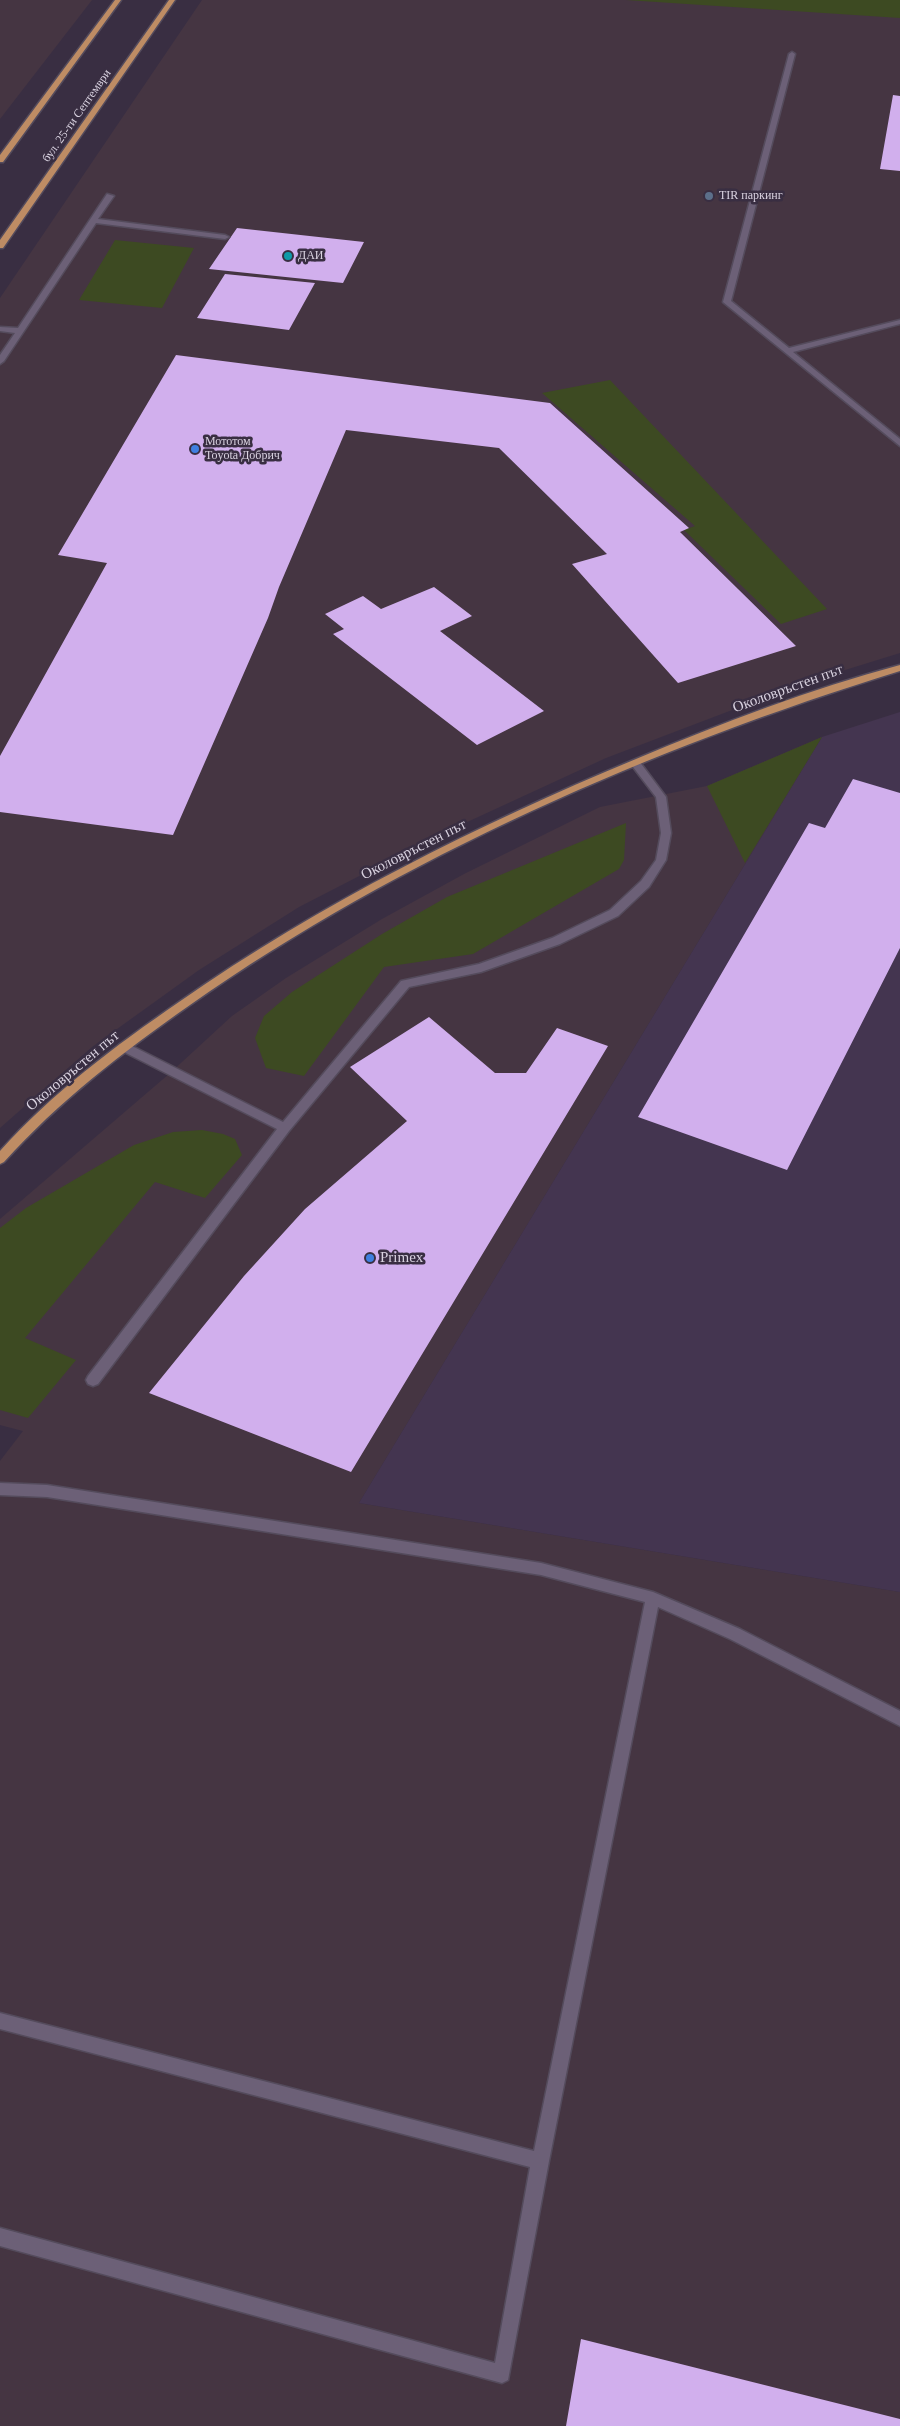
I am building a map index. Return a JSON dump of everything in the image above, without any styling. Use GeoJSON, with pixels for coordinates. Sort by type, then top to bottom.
{"type":"FeatureCollection","features":[{"type":"Feature","properties":{"kind":"main road"},"geometry":{"type":"LineString","coordinates":[[0,160],[118,0]]}},
{"type":"Feature","properties":{"kind":"main road","name":"бул. 25-ти Септември"},"geometry":{"type":"LineString","coordinates":[[0,246],[172,0]]}},
{"type":"Feature","properties":{"kind":"main road","name":"Околовръстен път"},"geometry":{"type":"LineString","coordinates":[[0,1159],[17,1139],[109,1057],[214,981],[314,919],[451,846],[635,763],[815,694],[900,668]]}},
{"type":"Feature","properties":{"kind":"lane"},"geometry":{"type":"LineString","coordinates":[[792,54],[727,302],[900,443]]}},
{"type":"Feature","properties":{"kind":"lane"},"geometry":{"type":"LineString","coordinates":[[0,361],[110,196]]}},
{"type":"Feature","properties":{"kind":"lane"},"geometry":{"type":"LineString","coordinates":[[94,221],[225,237]]}},
{"type":"Feature","properties":{"kind":"lane"},"geometry":{"type":"LineString","coordinates":[[787,351],[900,322]]}},
{"type":"Feature","properties":{"kind":"lane"},"geometry":{"type":"LineString","coordinates":[[0,329],[20,331]]}},
{"type":"Feature","properties":{"kind":"lane"},"geometry":{"type":"LineString","coordinates":[[93,1380],[286,1128],[405,984],[481,968],[556,941],[614,913],[645,884],[661,860],[666,833],[661,797],[635,763]]}},
{"type":"Feature","properties":{"kind":"lane"},"geometry":{"type":"LineString","coordinates":[[124,1047],[286,1128]]}},
{"type":"Feature","properties":{"kind":"lane"},"geometry":{"type":"LineString","coordinates":[[0,1489],[46,1491],[541,1569],[653,1598],[735,1634],[900,1719]]}},
{"type":"Feature","properties":{"kind":"lane"},"geometry":{"type":"LineString","coordinates":[[0,2237],[502,2374],[540,2161],[653,1598]]}},
{"type":"Feature","properties":{"kind":"lane"},"geometry":{"type":"LineString","coordinates":[[0,2021],[540,2161]]}},
{"type":"Feature","properties":{"kind":"shaded area"},"geometry":{"type":"Polygon","coordinates":[[[0,0],[92,0],[0,119],[0,0]]]}},
{"type":"Feature","properties":{"kind":"shaded area"},"geometry":{"type":"Polygon","coordinates":[[[202,0],[900,0],[900,653],[803,683],[606,758],[439,835],[299,907],[199,970],[92,1047],[0,1128],[0,298],[202,0]]]}},
{"type":"Feature","properties":{"kind":"shaded area"},"geometry":{"type":"Polygon","coordinates":[[[900,712],[900,1592],[359,1503],[822,737],[900,712]]]}},
{"type":"Feature","properties":{"kind":"shaded area"},"geometry":{"type":"Polygon","coordinates":[[[822,737],[359,1503],[900,1592],[900,2426],[0,2426],[0,1461],[23,1431],[0,1425],[0,1219],[169,1074],[232,1016],[286,978],[382,919],[464,874],[600,807],[707,786],[822,737]]]}},
{"type":"Feature","properties":{"kind":"green space"},"geometry":{"type":"Polygon","coordinates":[[[626,0],[900,0],[900,18],[626,0]]]}},
{"type":"Feature","properties":{"kind":"green space"},"geometry":{"type":"Polygon","coordinates":[[[115,240],[194,248],[162,308],[79,300],[115,240]]]}},
{"type":"Feature","properties":{"kind":"green space"},"geometry":{"type":"Polygon","coordinates":[[[610,380],[827,609],[781,624],[684,530],[695,526],[542,393],[610,380]]]}},
{"type":"Feature","properties":{"kind":"green space"},"geometry":{"type":"Polygon","coordinates":[[[822,737],[745,863],[707,786],[822,737]]]}},
{"type":"Feature","properties":{"kind":"green space"},"geometry":{"type":"Polygon","coordinates":[[[626,823],[624,860],[619,869],[473,954],[384,967],[304,1076],[266,1068],[255,1038],[264,1016],[292,992],[382,934],[447,897],[626,823]]]}},
{"type":"Feature","properties":{"kind":"green space"},"geometry":{"type":"Polygon","coordinates":[[[202,1130],[223,1134],[235,1139],[242,1155],[205,1198],[155,1182],[25,1338],[76,1360],[28,1418],[0,1410],[0,1228],[26,1208],[134,1145],[173,1132],[202,1130]]]}},
{"type":"Feature","properties":{"kind":"building"},"geometry":{"type":"Polygon","coordinates":[[[893,95],[900,96],[900,171],[880,169],[893,95]]]}},
{"type":"Feature","properties":{"kind":"building","name":"ДАИ"},"geometry":{"type":"Polygon","coordinates":[[[237,228],[364,242],[343,283],[209,269],[237,228]]]}},
{"type":"Feature","properties":{"kind":"building"},"geometry":{"type":"Polygon","coordinates":[[[225,274],[315,283],[289,330],[197,318],[225,274]]]}},
{"type":"Feature","properties":{"kind":"building"},"geometry":{"type":"Polygon","coordinates":[[[176,355],[550,403],[689,528],[680,532],[796,646],[678,683],[572,564],[607,554],[499,448],[346,430],[279,587],[268,618],[173,835],[0,812],[0,756],[107,563],[58,555],[176,355]]]}},
{"type":"Feature","properties":{"kind":"building"},"geometry":{"type":"Polygon","coordinates":[[[434,587],[472,616],[440,631],[544,711],[477,745],[333,634],[344,629],[325,614],[363,596],[381,609],[434,587]]]}},
{"type":"Feature","properties":{"kind":"building"},"geometry":{"type":"Polygon","coordinates":[[[853,779],[900,793],[900,948],[787,1170],[638,1117],[809,823],[825,828],[853,779]]]}},
{"type":"Feature","properties":{"kind":"building","name":"Primex"},"geometry":{"type":"Polygon","coordinates":[[[429,1017],[495,1073],[526,1073],[557,1028],[608,1046],[351,1472],[149,1393],[244,1276],[305,1209],[407,1121],[350,1067],[429,1017]]]}},
{"type":"Feature","properties":{"kind":"building"},"geometry":{"type":"Polygon","coordinates":[[[581,2339],[900,2419],[900,2426],[566,2426],[581,2339]]]}},
{"type":"Feature","properties":{"kind":"place","name":"TIR паркинг"},"geometry":{"type":"Point","coordinates":[709,196]}},
{"type":"Feature","properties":{"kind":"place","name":"ДАИ"},"geometry":{"type":"Point","coordinates":[288,256]}},
{"type":"Feature","properties":{"kind":"place","name":"Мототом Toyota Добрич"},"geometry":{"type":"Point","coordinates":[195,449]}},
{"type":"Feature","properties":{"kind":"place","name":"Primex"},"geometry":{"type":"Point","coordinates":[370,1258]}}]}
